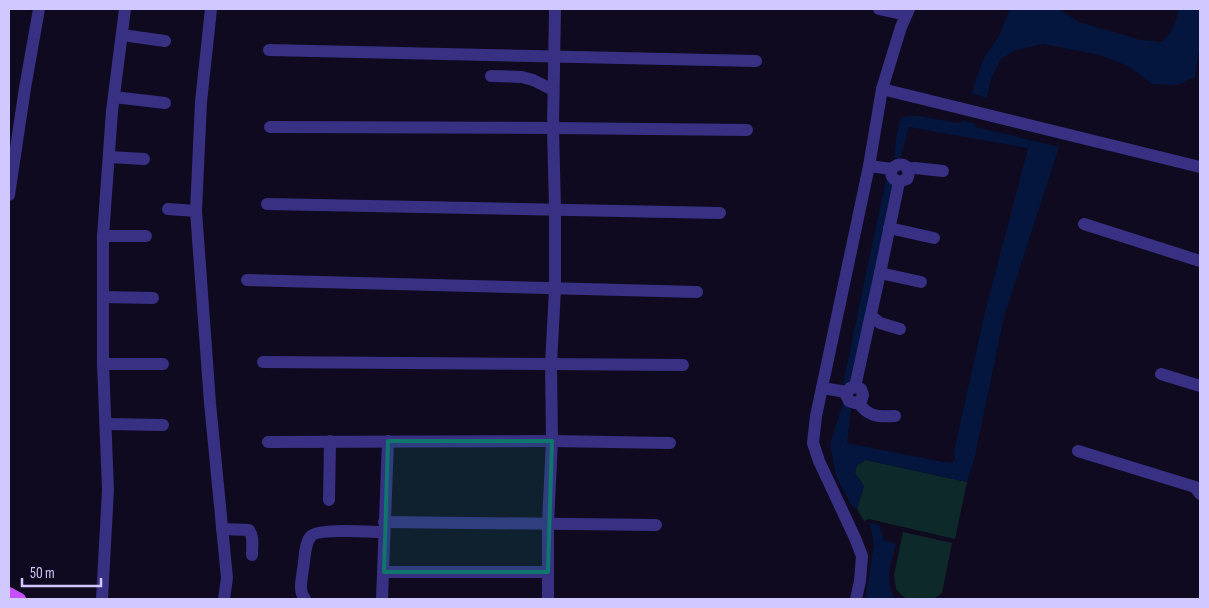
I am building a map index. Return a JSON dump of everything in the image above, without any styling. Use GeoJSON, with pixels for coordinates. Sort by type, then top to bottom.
{"type":"FeatureCollection","features":[{"type":"Feature","properties":{"kind":"main road"},"geometry":{"type":"LineString","coordinates":[[9,593],[20,599]]}},
{"type":"Feature","properties":{"kind":"street"},"geometry":{"type":"LineString","coordinates":[[9,195],[39,9]]}},
{"type":"Feature","properties":{"kind":"street"},"geometry":{"type":"LineString","coordinates":[[102,599],[108,490],[104,364],[103,236],[114,97],[125,9]]}},
{"type":"Feature","properties":{"kind":"street"},"geometry":{"type":"LineString","coordinates":[[211,9],[201,102],[196,211],[210,403],[227,578],[224,599]]}},
{"type":"Feature","properties":{"kind":"street"},"geometry":{"type":"LineString","coordinates":[[548,599],[548,523],[552,441],[551,364],[555,289],[553,90],[555,9]]}},
{"type":"Feature","properties":{"kind":"street"},"geometry":{"type":"LineString","coordinates":[[856,599],[862,556],[819,461],[813,443],[816,416],[870,166],[882,89],[900,27],[907,12],[879,9]]}},
{"type":"Feature","properties":{"kind":"street"},"geometry":{"type":"LineString","coordinates":[[122,35],[165,41]]}},
{"type":"Feature","properties":{"kind":"street"},"geometry":{"type":"LineString","coordinates":[[269,50],[756,61]]}},
{"type":"Feature","properties":{"kind":"street"},"geometry":{"type":"LineString","coordinates":[[491,76],[522,77],[553,90]]}},
{"type":"Feature","properties":{"kind":"street"},"geometry":{"type":"LineString","coordinates":[[882,89],[1200,167]]}},
{"type":"Feature","properties":{"kind":"street"},"geometry":{"type":"LineString","coordinates":[[114,97],[165,103]]}},
{"type":"Feature","properties":{"kind":"street"},"geometry":{"type":"LineString","coordinates":[[270,127],[747,130]]}},
{"type":"Feature","properties":{"kind":"street"},"geometry":{"type":"LineString","coordinates":[[109,157],[144,159]]}},
{"type":"Feature","properties":{"kind":"street"},"geometry":{"type":"LineString","coordinates":[[899,164],[907,169],[908,175],[906,179],[899,182],[892,177],[891,173],[892,169],[899,164]]}},
{"type":"Feature","properties":{"kind":"street"},"geometry":{"type":"LineString","coordinates":[[870,166],[892,169]]}},
{"type":"Feature","properties":{"kind":"street"},"geometry":{"type":"LineString","coordinates":[[907,169],[943,171]]}},
{"type":"Feature","properties":{"kind":"street"},"geometry":{"type":"LineString","coordinates":[[851,389],[880,273],[899,182]]}},
{"type":"Feature","properties":{"kind":"street"},"geometry":{"type":"LineString","coordinates":[[267,204],[720,213]]}},
{"type":"Feature","properties":{"kind":"street"},"geometry":{"type":"LineString","coordinates":[[168,209],[196,211]]}},
{"type":"Feature","properties":{"kind":"street"},"geometry":{"type":"LineString","coordinates":[[1084,224],[1200,261]]}},
{"type":"Feature","properties":{"kind":"street"},"geometry":{"type":"LineString","coordinates":[[889,228],[934,238]]}},
{"type":"Feature","properties":{"kind":"street"},"geometry":{"type":"LineString","coordinates":[[103,236],[146,236]]}},
{"type":"Feature","properties":{"kind":"street"},"geometry":{"type":"LineString","coordinates":[[880,273],[921,282]]}},
{"type":"Feature","properties":{"kind":"street"},"geometry":{"type":"LineString","coordinates":[[247,280],[697,292]]}},
{"type":"Feature","properties":{"kind":"street"},"geometry":{"type":"LineString","coordinates":[[103,297],[153,298]]}},
{"type":"Feature","properties":{"kind":"street"},"geometry":{"type":"LineString","coordinates":[[870,316],[880,323],[900,329]]}},
{"type":"Feature","properties":{"kind":"street"},"geometry":{"type":"LineString","coordinates":[[263,362],[682,365]]}},
{"type":"Feature","properties":{"kind":"street"},"geometry":{"type":"LineString","coordinates":[[104,364],[163,364]]}},
{"type":"Feature","properties":{"kind":"street"},"geometry":{"type":"LineString","coordinates":[[1160,374],[1200,386]]}},
{"type":"Feature","properties":{"kind":"street"},"geometry":{"type":"LineString","coordinates":[[822,388],[851,389],[858,387],[862,392],[863,398],[858,402],[863,410],[884,417],[895,416]]}},
{"type":"Feature","properties":{"kind":"street"},"geometry":{"type":"LineString","coordinates":[[106,424],[163,425]]}},
{"type":"Feature","properties":{"kind":"street"},"geometry":{"type":"LineString","coordinates":[[329,500],[330,441]]}},
{"type":"Feature","properties":{"kind":"street"},"geometry":{"type":"LineString","coordinates":[[382,599],[388,441]]}},
{"type":"Feature","properties":{"kind":"street"},"geometry":{"type":"LineString","coordinates":[[268,442],[552,441],[670,443]]}},
{"type":"Feature","properties":{"kind":"street"},"geometry":{"type":"LineString","coordinates":[[1078,451],[1198,486]]}},
{"type":"Feature","properties":{"kind":"street"},"geometry":{"type":"LineString","coordinates":[[304,599],[300,592],[310,536],[314,534],[384,527],[548,523],[656,525]]}},
{"type":"Feature","properties":{"kind":"street"},"geometry":{"type":"LineString","coordinates":[[222,529],[249,530],[252,540],[252,554]]}},
{"type":"Feature","properties":{"kind":"street"},"geometry":{"type":"LineString","coordinates":[[384,572],[548,572]]}},
{"type":"Feature","properties":{"kind":"highlighted area"},"geometry":{"type":"Polygon","coordinates":[[[388,441],[552,441],[548,572],[384,572],[388,441]]]}},
{"type":"Feature","properties":{"kind":"green space"},"geometry":{"type":"Polygon","coordinates":[[[866,460],[967,482],[955,539],[869,519],[864,521],[857,509],[864,486],[855,473],[857,465],[866,460]]]}},
{"type":"Feature","properties":{"kind":"green space"},"geometry":{"type":"Polygon","coordinates":[[[903,532],[952,543],[942,593],[934,599],[906,599],[896,589],[894,575],[903,532]]]}},
{"type":"Feature","properties":{"kind":"water"},"geometry":{"type":"Polygon","coordinates":[[[1010,9],[1061,9],[1079,22],[1141,40],[1162,42],[1173,27],[1178,9],[1200,9],[1200,42],[1195,77],[1178,85],[1152,84],[1130,67],[1100,55],[1043,44],[1016,50],[1001,59],[991,79],[987,98],[972,93],[985,56],[999,36],[1010,9]]]}},
{"type":"Feature","properties":{"kind":"water"},"geometry":{"type":"Polygon","coordinates":[[[919,116],[958,123],[963,121],[974,123],[976,127],[1059,147],[1004,317],[975,456],[967,482],[866,460],[857,465],[855,473],[864,486],[857,509],[851,505],[836,476],[830,445],[844,400],[851,409],[847,443],[943,462],[952,463],[955,459],[954,451],[985,312],[1028,148],[909,127],[900,159],[894,157],[897,134],[901,118],[919,116]]]}},
{"type":"Feature","properties":{"kind":"water"},"geometry":{"type":"Polygon","coordinates":[[[890,178],[894,181],[852,384],[843,384],[886,179],[890,178]]]}},
{"type":"Feature","properties":{"kind":"water"},"geometry":{"type":"Polygon","coordinates":[[[870,523],[879,525],[884,540],[896,544],[889,579],[895,599],[865,599],[874,546],[870,523]]]}}]}
